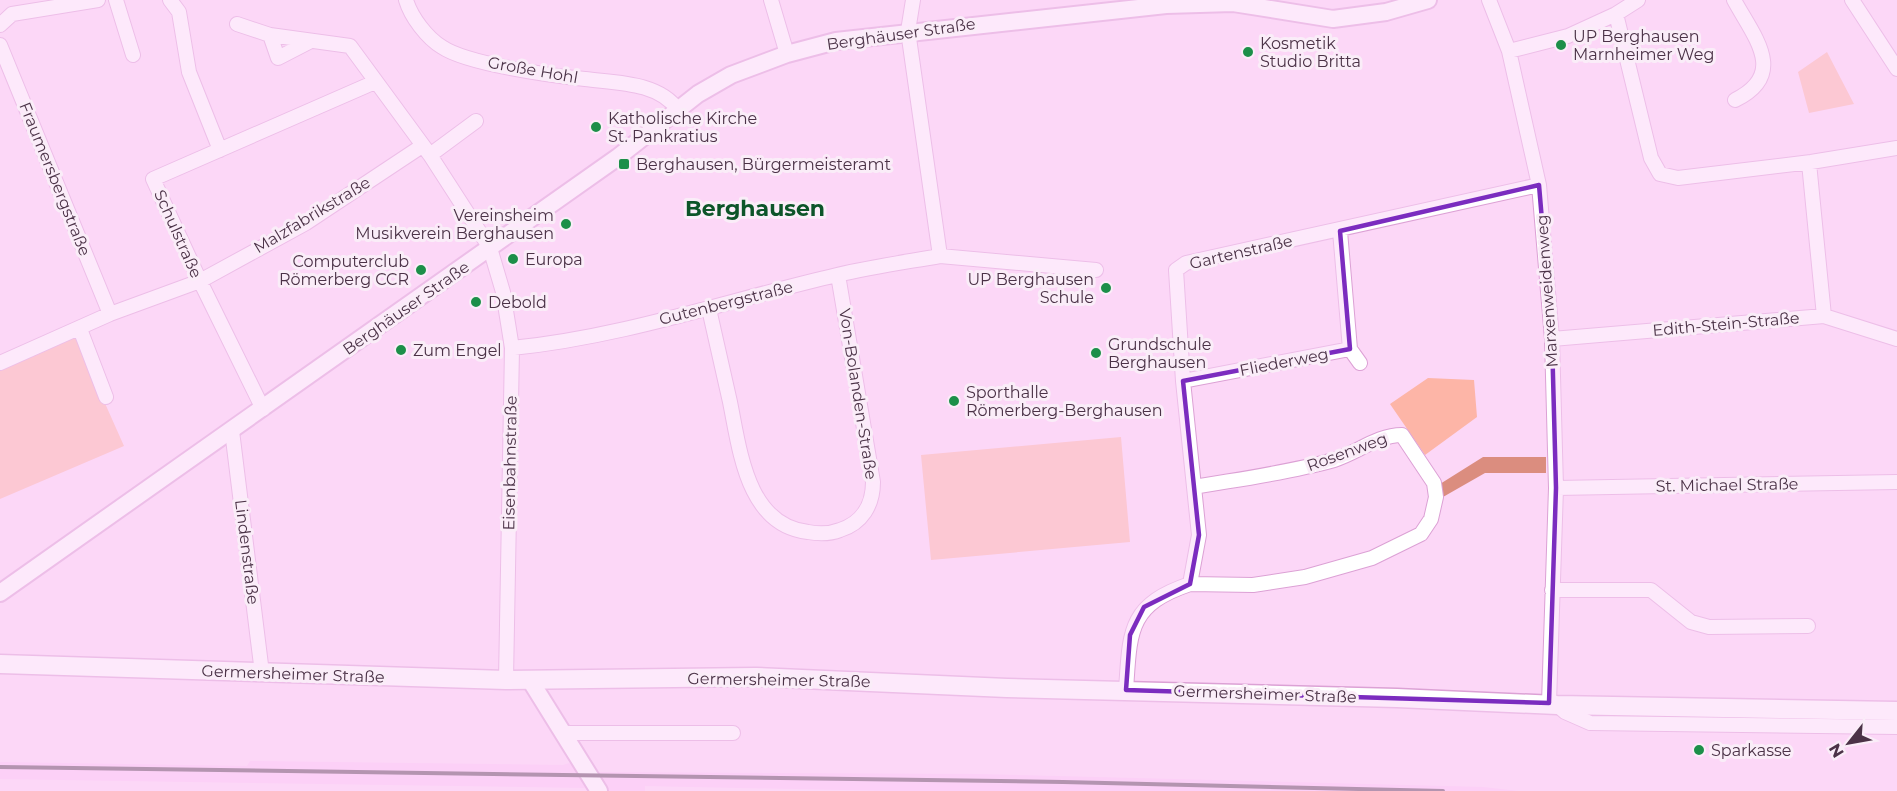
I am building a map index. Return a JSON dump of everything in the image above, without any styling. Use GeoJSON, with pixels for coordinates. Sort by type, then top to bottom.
{"type":"FeatureCollection","features":[{"type":"Feature","properties":{"kind":"main road","name":"Germersheimer Straße"},"geometry":{"type":"LineString","coordinates":[[0,664],[506,680],[756,677],[1007,688],[1553,704],[1897,711]]}},
{"type":"Feature","properties":{"kind":"street"},"geometry":{"type":"LineString","coordinates":[[0,25],[12,14],[98,0]]}},
{"type":"Feature","properties":{"kind":"street"},"geometry":{"type":"LineString","coordinates":[[116,0],[133,55]]}},
{"type":"Feature","properties":{"kind":"street"},"geometry":{"type":"LineString","coordinates":[[170,0],[179,12],[189,72],[220,150]]}},
{"type":"Feature","properties":{"kind":"street","name":"Große Hohl"},"geometry":{"type":"LineString","coordinates":[[406,0],[423,30],[442,48],[461,55],[549,75],[634,85],[662,95],[672,101],[678,110]]}},
{"type":"Feature","properties":{"kind":"street"},"geometry":{"type":"LineString","coordinates":[[771,0],[787,54]]}},
{"type":"Feature","properties":{"kind":"street"},"geometry":{"type":"LineString","coordinates":[[912,0],[908,31],[940,256]]}},
{"type":"Feature","properties":{"kind":"street","name":"Berghäuser Straße"},"geometry":{"type":"LineString","coordinates":[[0,593],[618,157],[698,94],[731,75],[787,54],[836,41],[1093,11],[1233,3],[1334,19],[1386,12],[1428,0]]}},
{"type":"Feature","properties":{"kind":"street","name":"Marxenweidenweg"},"geometry":{"type":"LineString","coordinates":[[1489,0],[1509,51],[1539,185],[1552,339],[1556,488],[1552,590],[1553,704]]}},
{"type":"Feature","properties":{"kind":"street"},"geometry":{"type":"LineString","coordinates":[[1509,51],[1568,36],[1616,14],[1638,0]]}},
{"type":"Feature","properties":{"kind":"street"},"geometry":{"type":"LineString","coordinates":[[1734,0],[1765,56],[1765,72],[1751,92],[1736,100]]}},
{"type":"Feature","properties":{"kind":"street"},"geometry":{"type":"LineString","coordinates":[[1852,0],[1897,69]]}},
{"type":"Feature","properties":{"kind":"street"},"geometry":{"type":"LineString","coordinates":[[1616,14],[1651,158],[1660,174],[1678,178],[1809,163],[1897,148]]}},
{"type":"Feature","properties":{"kind":"street","name":"Eisenbahnstraße"},"geometry":{"type":"LineString","coordinates":[[237,24],[270,35],[350,46],[426,150],[490,248],[502,292],[512,348],[506,680]]}},
{"type":"Feature","properties":{"kind":"street"},"geometry":{"type":"LineString","coordinates":[[270,35],[278,57],[309,42]]}},
{"type":"Feature","properties":{"kind":"street","name":"Fraumersbergstraße"},"geometry":{"type":"LineString","coordinates":[[0,45],[111,314]]}},
{"type":"Feature","properties":{"kind":"street","name":"Schulstraße"},"geometry":{"type":"LineString","coordinates":[[263,409],[153,179],[375,82]]}},
{"type":"Feature","properties":{"kind":"street","name":"Malzfabrikstraße"},"geometry":{"type":"LineString","coordinates":[[0,363],[111,314],[200,281],[306,223],[476,121]]}},
{"type":"Feature","properties":{"kind":"street"},"geometry":{"type":"LineString","coordinates":[[1809,163],[1824,316]]}},
{"type":"Feature","properties":{"kind":"street","name":"Gartenstraße"},"geometry":{"type":"LineString","coordinates":[[1190,584],[1199,535],[1183,381],[1176,270],[1186,263],[1340,231],[1539,185]]}},
{"type":"Feature","properties":{"kind":"street","name":"Fliederweg"},"geometry":{"type":"LineString","coordinates":[[1340,231],[1350,349],[1360,363]]}},
{"type":"Feature","properties":{"kind":"street","name":"Gutenbergstraße"},"geometry":{"type":"LineString","coordinates":[[512,348],[540,345],[709,309],[838,275],[940,256],[1096,270]]}},
{"type":"Feature","properties":{"kind":"street","name":"Von-Bolanden-Straße"},"geometry":{"type":"LineString","coordinates":[[709,309],[744,467],[760,503],[784,525],[800,531],[832,533],[849,527],[867,512],[873,496],[873,482],[838,275]]}},
{"type":"Feature","properties":{"kind":"street","name":"Edith-Stein-Straße"},"geometry":{"type":"LineString","coordinates":[[1552,339],[1824,316],[1897,339]]}},
{"type":"Feature","properties":{"kind":"street"},"geometry":{"type":"LineString","coordinates":[[80,329],[106,397]]}},
{"type":"Feature","properties":{"kind":"street","name":"Fliederweg"},"geometry":{"type":"LineString","coordinates":[[1183,381],[1350,349]]}},
{"type":"Feature","properties":{"kind":"street","name":"Lindenstraße"},"geometry":{"type":"LineString","coordinates":[[232,431],[262,673]]}},
{"type":"Feature","properties":{"kind":"street","name":"Rosenweg"},"geometry":{"type":"LineString","coordinates":[[1190,584],[1253,585],[1305,577],[1372,558],[1421,534],[1431,519],[1436,497],[1434,483],[1402,435],[1389,435],[1336,459],[1300,468],[1194,487]]}},
{"type":"Feature","properties":{"kind":"street","name":"St. Michael Straße"},"geometry":{"type":"LineString","coordinates":[[1556,488],[1897,482]]}},
{"type":"Feature","properties":{"kind":"street"},"geometry":{"type":"LineString","coordinates":[[1126,690],[1130,635],[1144,607],[1168,591],[1190,584]]}},
{"type":"Feature","properties":{"kind":"street"},"geometry":{"type":"LineString","coordinates":[[1552,590],[1651,590],[1691,622],[1709,627],[1808,626]]}},
{"type":"Feature","properties":{"kind":"street"},"geometry":{"type":"LineString","coordinates":[[530,680],[598,791]]}},
{"type":"Feature","properties":{"kind":"street","name":"Germersheimer Straße"},"geometry":{"type":"LineString","coordinates":[[1553,704],[1590,723],[1897,727]]}},
{"type":"Feature","properties":{"kind":"street"},"geometry":{"type":"LineString","coordinates":[[563,733],[733,733]]}},
{"type":"Feature","properties":{"kind":"highlighted area"},"geometry":{"type":"Polygon","coordinates":[[[1539,185],[1552,339],[1556,488],[1549,703],[1126,690],[1130,635],[1144,607],[1190,584],[1199,535],[1183,381],[1350,349],[1340,231],[1539,185]]]}},
{"type":"Feature","properties":{"kind":"shaded area"},"geometry":{"type":"Polygon","coordinates":[[[1827,52],[1854,104],[1809,113],[1798,72],[1827,52]]]}},
{"type":"Feature","properties":{"kind":"shaded area"},"geometry":{"type":"Polygon","coordinates":[[[75,336],[124,446],[0,499],[0,368],[75,336]]]}},
{"type":"Feature","properties":{"kind":"shaded area"},"geometry":{"type":"Polygon","coordinates":[[[1428,378],[1474,380],[1477,417],[1425,455],[1390,404],[1428,378]]]}},
{"type":"Feature","properties":{"kind":"shaded area"},"geometry":{"type":"Polygon","coordinates":[[[1121,437],[1130,542],[931,560],[921,455],[1121,437]]]}},
{"type":"Feature","properties":{"kind":"shaded area"},"geometry":{"type":"Polygon","coordinates":[[[1483,457],[1546,457],[1546,473],[1485,473],[1443,497],[1440,484],[1483,457]]]}},
{"type":"Feature","properties":{"kind":"shaded area"},"geometry":{"type":"Polygon","coordinates":[[[250,761],[563,765],[573,762],[587,788],[0,779],[0,762],[247,766],[250,761]]]}},
{"type":"Feature","properties":{"kind":"shaded area"},"geometry":{"type":"Polygon","coordinates":[[[594,772],[975,774],[1483,787],[1518,791],[893,791],[645,786],[645,791],[605,791],[594,772]]]}},
{"type":"Feature","properties":{"kind":"railway"},"geometry":{"type":"LineString","coordinates":[[0,767],[1063,782],[1443,791]]}},
{"type":"Feature","properties":{"kind":"place","name":"UP Berghausen Marnheimer Weg"},"geometry":{"type":"Point","coordinates":[1561,45]}},
{"type":"Feature","properties":{"kind":"place","name":"Kosmetik Studio Britta"},"geometry":{"type":"Point","coordinates":[1248,52]}},
{"type":"Feature","properties":{"kind":"place","name":"Katholische Kirche St. Pankratius"},"geometry":{"type":"Point","coordinates":[596,127]}},
{"type":"Feature","properties":{"kind":"place","name":"Berghausen, Bürgermeisteramt"},"geometry":{"type":"Point","coordinates":[624,164]}},
{"type":"Feature","properties":{"kind":"place","name":"Vereinsheim Musikverein Berghausen"},"geometry":{"type":"Point","coordinates":[566,224]}},
{"type":"Feature","properties":{"kind":"place","name":"Europa"},"geometry":{"type":"Point","coordinates":[513,259]}},
{"type":"Feature","properties":{"kind":"place","name":"Computerclub Römerberg CCR"},"geometry":{"type":"Point","coordinates":[421,270]}},
{"type":"Feature","properties":{"kind":"place","name":"UP Berghausen Schule"},"geometry":{"type":"Point","coordinates":[1106,288]}},
{"type":"Feature","properties":{"kind":"place","name":"Debold"},"geometry":{"type":"Point","coordinates":[476,302]}},
{"type":"Feature","properties":{"kind":"place","name":"Zum Engel"},"geometry":{"type":"Point","coordinates":[401,350]}},
{"type":"Feature","properties":{"kind":"place","name":"Grundschule Berghausen"},"geometry":{"type":"Point","coordinates":[1096,353]}},
{"type":"Feature","properties":{"kind":"place","name":"Sporthalle Römerberg-Berghausen"},"geometry":{"type":"Point","coordinates":[954,401]}},
{"type":"Feature","properties":{"kind":"place","name":"Sparkasse"},"geometry":{"type":"Point","coordinates":[1699,750]}},
{"type":"Feature","properties":{"kind":"district","name":"Berghausen"},"geometry":{"type":"Point","coordinates":[755,208]}}]}
